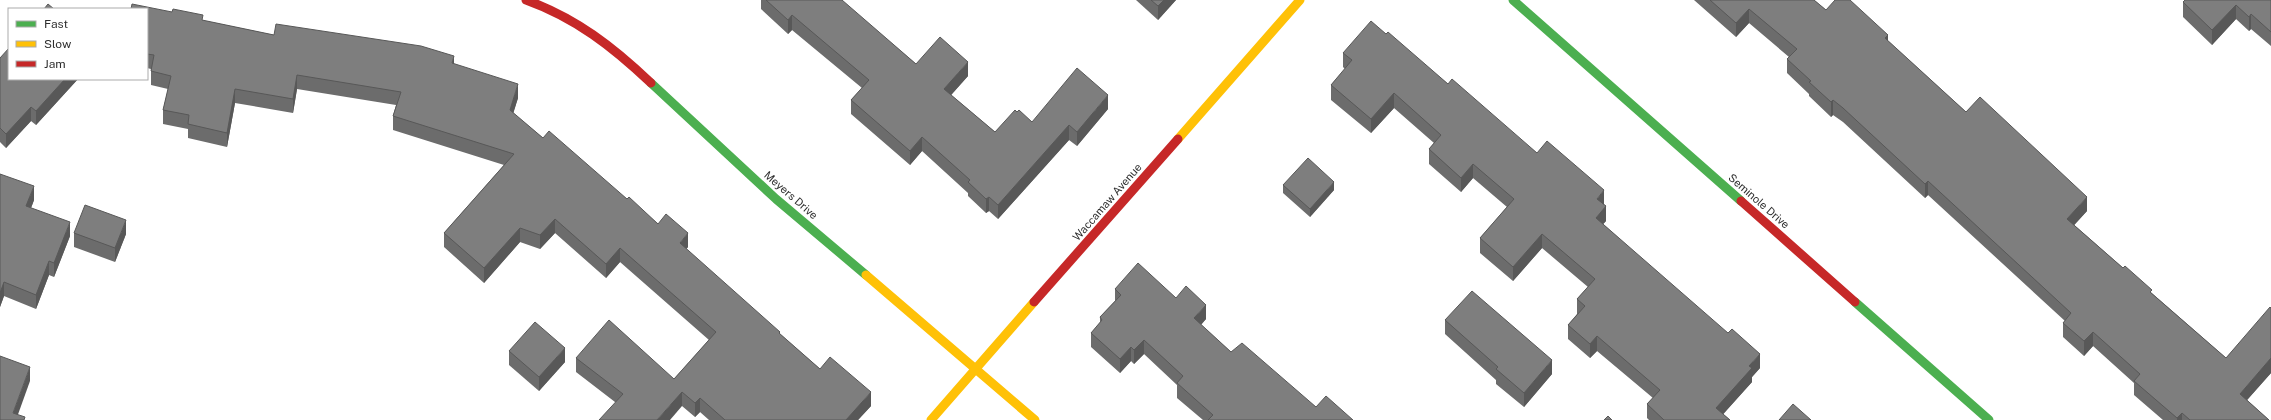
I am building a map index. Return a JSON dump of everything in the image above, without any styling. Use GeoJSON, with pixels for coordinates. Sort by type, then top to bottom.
{"type":"FeatureCollection","features":[{"type":"Feature","properties":{"kind":"street","name":"Meyers Drive"},"geometry":{"type":"LineString","coordinates":[[526,0],[546,7],[598,37],[633,66],[776,199],[1035,420]]}},
{"type":"Feature","properties":{"kind":"street","name":"Waccamaw Avenue"},"geometry":{"type":"LineString","coordinates":[[931,420],[1300,0]]}},
{"type":"Feature","properties":{"kind":"street","name":"Seminole Drive"},"geometry":{"type":"LineString","coordinates":[[1514,0],[1989,420]]}},
{"type":"Feature","properties":{"kind":"building"},"geometry":{"type":"Polygon","coordinates":[[[766,0],[842,0],[916,64],[940,37],[968,62],[944,89],[995,132],[1015,110],[1017,112],[1019,110],[1032,122],[1077,68],[1108,95],[1077,132],[1069,125],[998,205],[989,197],[986,199],[968,182],[970,180],[922,137],[910,151],[851,100],[869,80],[792,15],[788,20],[766,0]]]}},
{"type":"Feature","properties":{"kind":"building"},"geometry":{"type":"Polygon","coordinates":[[[1151,0],[1164,0],[1158,6],[1151,0]]]}},
{"type":"Feature","properties":{"kind":"building"},"geometry":{"type":"Polygon","coordinates":[[[1710,0],[1814,0],[1826,10],[1835,0],[1850,0],[1888,35],[1885,38],[1966,112],[1980,97],[2087,197],[2067,219],[2123,268],[2125,266],[2152,290],[2150,292],[2226,358],[2270,307],[2271,358],[2240,394],[2269,420],[2190,420],[2182,413],[2177,418],[2134,381],[2140,374],[2093,332],[2084,341],[2063,323],[2071,313],[1928,181],[1925,184],[1843,108],[1833,100],[1831,102],[1809,82],[1811,81],[1787,59],[1797,49],[1749,9],[1736,23],[1710,0]]]}},
{"type":"Feature","properties":{"kind":"building"},"geometry":{"type":"Polygon","coordinates":[[[2185,0],[2271,0],[2271,32],[2251,14],[2249,17],[2236,5],[2212,30],[2183,2],[2185,0]]]}},
{"type":"Feature","properties":{"kind":"building"},"geometry":{"type":"Polygon","coordinates":[[[48,4],[53,8],[45,8],[48,4]]]}},
{"type":"Feature","properties":{"kind":"building"},"geometry":{"type":"Polygon","coordinates":[[[132,4],[172,12],[173,9],[203,15],[202,20],[274,35],[276,24],[421,46],[454,56],[452,63],[518,84],[510,110],[543,138],[549,131],[627,199],[629,197],[658,224],[666,214],[688,233],[680,243],[820,369],[830,357],[871,392],[846,420],[725,420],[700,398],[695,403],[682,392],[657,420],[599,420],[623,394],[576,358],[609,320],[674,379],[716,332],[620,248],[606,264],[555,219],[540,235],[520,228],[484,268],[444,233],[514,154],[393,116],[401,92],[297,75],[293,99],[235,89],[227,133],[188,124],[189,115],[163,110],[171,76],[151,71],[154,55],[148,54],[148,8],[131,8],[132,4]]]}},
{"type":"Feature","properties":{"kind":"building"},"geometry":{"type":"Polygon","coordinates":[[[1371,21],[1386,34],[1388,32],[1448,84],[1452,79],[1537,153],[1547,141],[1604,190],[1597,199],[1606,206],[1596,218],[1728,333],[1732,329],[1760,354],[1749,366],[1752,368],[1716,408],[1730,420],[1664,420],[1647,404],[1660,390],[1597,336],[1590,344],[1568,325],[1585,306],[1577,299],[1595,279],[1542,234],[1513,267],[1480,238],[1514,199],[1473,164],[1461,178],[1429,149],[1441,135],[1394,93],[1371,119],[1331,85],[1352,60],[1343,53],[1371,21]]]}},
{"type":"Feature","properties":{"kind":"building"},"geometry":{"type":"Polygon","coordinates":[[[8,49],[8,80],[64,80],[36,111],[31,107],[6,134],[0,128],[0,58],[8,49]]]}},
{"type":"Feature","properties":{"kind":"building"},"geometry":{"type":"Polygon","coordinates":[[[1308,158],[1334,182],[1310,209],[1283,185],[1308,158]]]}},
{"type":"Feature","properties":{"kind":"building"},"geometry":{"type":"Polygon","coordinates":[[[0,174],[34,186],[26,206],[70,222],[54,263],[49,261],[36,295],[4,282],[0,293],[0,174]]]}},
{"type":"Feature","properties":{"kind":"building"},"geometry":{"type":"Polygon","coordinates":[[[85,205],[126,220],[115,248],[74,233],[85,205]]]}},
{"type":"Feature","properties":{"kind":"building"},"geometry":{"type":"Polygon","coordinates":[[[1138,263],[1176,298],[1186,286],[1206,305],[1194,318],[1231,352],[1242,343],[1316,407],[1326,396],[1353,420],[1208,420],[1213,415],[1177,383],[1183,376],[1144,340],[1134,350],[1131,347],[1120,359],[1091,333],[1102,320],[1100,317],[1121,295],[1115,289],[1138,263]]]}},
{"type":"Feature","properties":{"kind":"building"},"geometry":{"type":"Polygon","coordinates":[[[1472,291],[1552,360],[1524,393],[1496,369],[1498,367],[1445,320],[1472,291]]]}},
{"type":"Feature","properties":{"kind":"building"},"geometry":{"type":"Polygon","coordinates":[[[535,322],[565,348],[539,377],[509,351],[535,322]]]}},
{"type":"Feature","properties":{"kind":"building"},"geometry":{"type":"Polygon","coordinates":[[[0,356],[30,367],[13,413],[25,417],[24,420],[0,420],[0,356]]]}},
{"type":"Feature","properties":{"kind":"building"},"geometry":{"type":"Polygon","coordinates":[[[1793,404],[1811,420],[1779,420],[1793,404]]]}},
{"type":"Feature","properties":{"kind":"building"},"geometry":{"type":"Polygon","coordinates":[[[1608,416],[1612,420],[1604,420],[1608,416]]]}},
{"type":"Feature","properties":{"kind":"traffic: fast"},"geometry":{"type":"LineString","coordinates":[[1513,0],[1741,201]]}},
{"type":"Feature","properties":{"kind":"traffic: fast"},"geometry":{"type":"LineString","coordinates":[[651,83],[776,199],[866,275]]}},
{"type":"Feature","properties":{"kind":"traffic: fast"},"geometry":{"type":"LineString","coordinates":[[1855,302],[1989,420]]}},
{"type":"Feature","properties":{"kind":"traffic: slow"},"geometry":{"type":"LineString","coordinates":[[1178,139],[1300,0]]}},
{"type":"Feature","properties":{"kind":"traffic: slow"},"geometry":{"type":"LineString","coordinates":[[866,275],[1035,420]]}},
{"type":"Feature","properties":{"kind":"traffic: slow"},"geometry":{"type":"LineString","coordinates":[[931,420],[1034,302]]}},
{"type":"Feature","properties":{"kind":"traffic: jam"},"geometry":{"type":"LineString","coordinates":[[526,0],[544,7],[578,25],[622,57],[651,83]]}},
{"type":"Feature","properties":{"kind":"traffic: jam"},"geometry":{"type":"LineString","coordinates":[[1034,302],[1178,139]]}},
{"type":"Feature","properties":{"kind":"traffic: jam"},"geometry":{"type":"LineString","coordinates":[[1741,201],[1855,302]]}}]}
